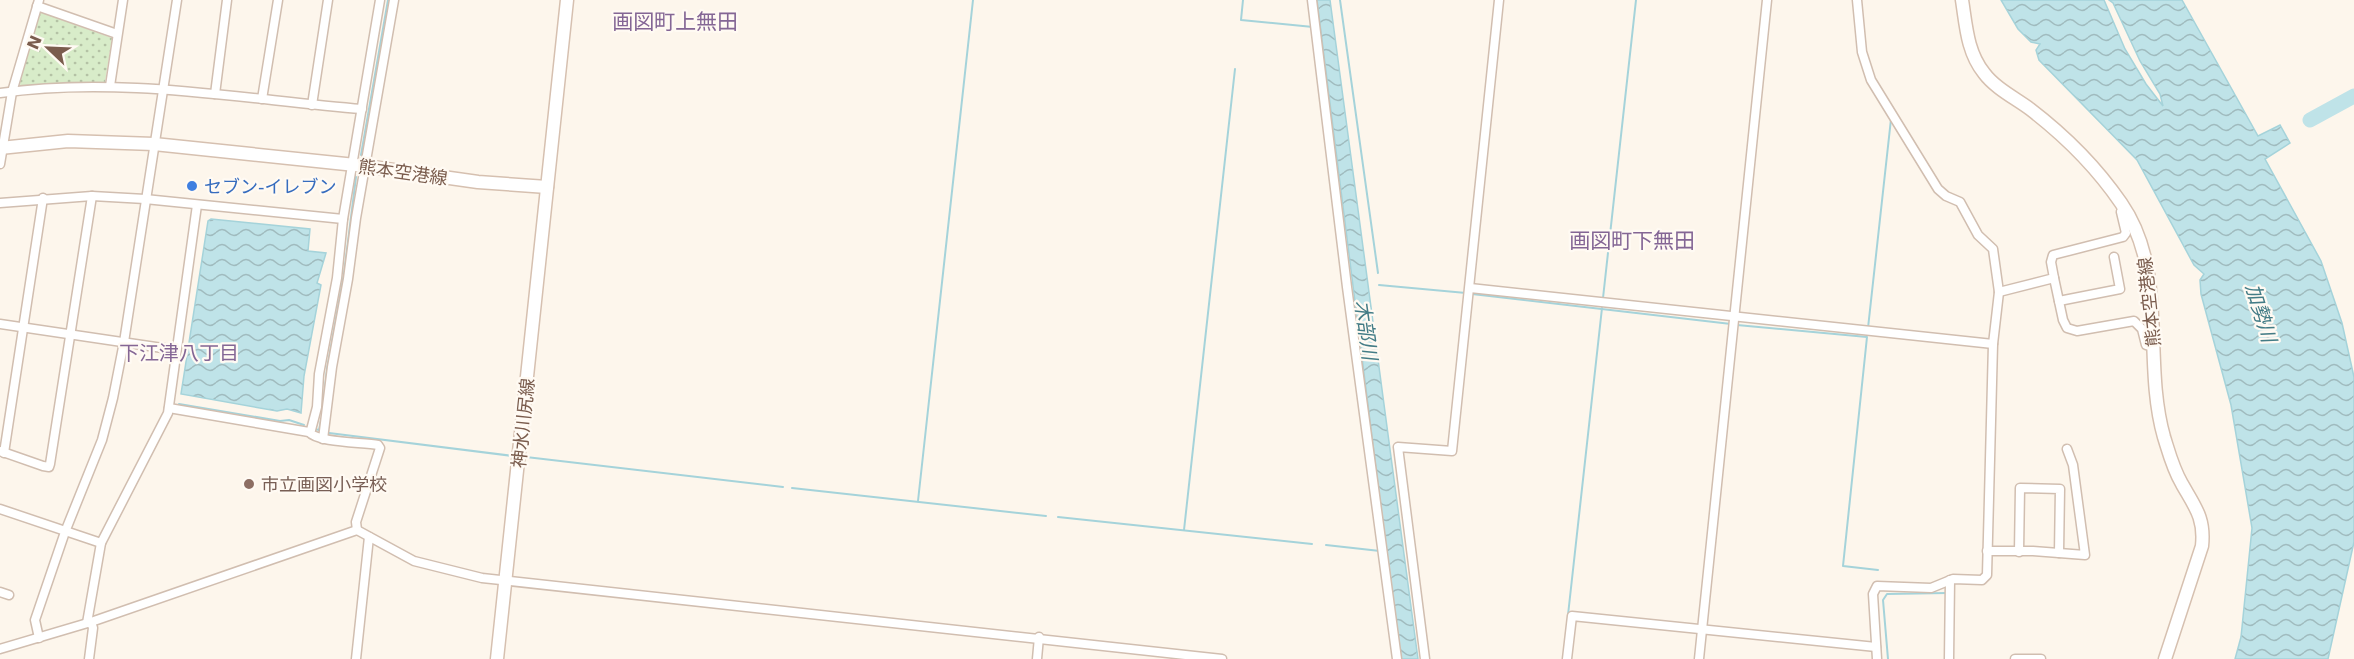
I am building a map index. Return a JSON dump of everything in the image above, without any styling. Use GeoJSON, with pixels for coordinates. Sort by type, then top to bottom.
{"type":"FeatureCollection","features":[{"type":"Feature","properties":{"kind":"main road"},"geometry":{"type":"LineString","coordinates":[[547,187],[567,0]]}},
{"type":"Feature","properties":{"kind":"main road","name":"熊本空港線"},"geometry":{"type":"LineString","coordinates":[[1962,0],[1968,40],[1984,74],[2054,129],[2098,173],[2122,204],[2138,233],[2148,263],[2153,347],[2163,431],[2174,468],[2200,516],[2204,530],[2202,546],[2165,659]]}},
{"type":"Feature","properties":{"kind":"main road","name":"熊本空港線"},"geometry":{"type":"LineString","coordinates":[[1,148],[68,141],[154,144],[365,166],[478,182],[547,187]]}},
{"type":"Feature","properties":{"kind":"main road","name":"神水川尻線"},"geometry":{"type":"LineString","coordinates":[[497,659],[547,187]]}},
{"type":"Feature","properties":{"kind":"street"},"geometry":{"type":"LineString","coordinates":[[110,86],[123,0]]}},
{"type":"Feature","properties":{"kind":"street"},"geometry":{"type":"LineString","coordinates":[[39,638],[35,620],[65,532],[102,440],[124,342],[177,0]]}},
{"type":"Feature","properties":{"kind":"street"},"geometry":{"type":"LineString","coordinates":[[215,94],[227,0]]}},
{"type":"Feature","properties":{"kind":"street"},"geometry":{"type":"LineString","coordinates":[[262,99],[278,0]]}},
{"type":"Feature","properties":{"kind":"street"},"geometry":{"type":"LineString","coordinates":[[312,105],[327,0]]}},
{"type":"Feature","properties":{"kind":"street"},"geometry":{"type":"LineString","coordinates":[[309,432],[317,407],[319,374],[340,259],[343,219],[380,0]]}},
{"type":"Feature","properties":{"kind":"street"},"geometry":{"type":"LineString","coordinates":[[323,439],[330,382],[394,0]]}},
{"type":"Feature","properties":{"kind":"street"},"geometry":{"type":"LineString","coordinates":[[1312,0],[1347,287],[1358,355],[1397,659]]}},
{"type":"Feature","properties":{"kind":"street"},"geometry":{"type":"LineString","coordinates":[[1425,659],[1398,447],[1452,451],[1499,0]]}},
{"type":"Feature","properties":{"kind":"street"},"geometry":{"type":"LineString","coordinates":[[1699,659],[1767,0]]}},
{"type":"Feature","properties":{"kind":"street"},"geometry":{"type":"LineString","coordinates":[[1857,0],[1862,52],[1871,80],[1938,189],[1946,196],[1960,202],[1978,236],[1993,249],[1999,292],[1993,344],[1986,579],[1950,580],[1931,588],[1877,586],[1874,594],[1877,659]]}},
{"type":"Feature","properties":{"kind":"street"},"geometry":{"type":"LineString","coordinates":[[0,164],[12,92],[38,3],[117,34]]}},
{"type":"Feature","properties":{"kind":"street"},"geometry":{"type":"LineString","coordinates":[[0,93],[110,86],[362,109]]}},
{"type":"Feature","properties":{"kind":"street"},"geometry":{"type":"LineString","coordinates":[[0,204],[43,198],[92,196],[145,199],[343,219]]}},
{"type":"Feature","properties":{"kind":"street"},"geometry":{"type":"LineString","coordinates":[[43,198],[2,452],[46,467],[50,464],[92,196]]}},
{"type":"Feature","properties":{"kind":"street"},"geometry":{"type":"LineString","coordinates":[[2122,204],[2120,209],[2126,233],[2123,237],[2053,255],[2051,262],[2059,302],[2063,320],[2067,328],[2072,331],[2134,321],[2142,329],[2146,345],[2153,347]]}},
{"type":"Feature","properties":{"kind":"street"},"geometry":{"type":"LineString","coordinates":[[89,659],[93,628],[89,622],[101,543],[169,408],[197,205]]}},
{"type":"Feature","properties":{"kind":"street"},"geometry":{"type":"LineString","coordinates":[[2059,302],[2120,289],[2114,257]]}},
{"type":"Feature","properties":{"kind":"street"},"geometry":{"type":"LineString","coordinates":[[1999,292],[2054,278]]}},
{"type":"Feature","properties":{"kind":"street"},"geometry":{"type":"LineString","coordinates":[[1470,288],[1993,344]]}},
{"type":"Feature","properties":{"kind":"street"},"geometry":{"type":"LineString","coordinates":[[0,324],[176,350]]}},
{"type":"Feature","properties":{"kind":"street"},"geometry":{"type":"LineString","coordinates":[[169,408],[309,432],[314,437],[323,439],[377,444],[380,447],[356,522],[357,530]]}},
{"type":"Feature","properties":{"kind":"street"},"geometry":{"type":"LineString","coordinates":[[1987,551],[2085,555],[2073,465],[2067,449]]}},
{"type":"Feature","properties":{"kind":"street"},"geometry":{"type":"LineString","coordinates":[[2019,552],[2019,488],[2060,489],[2059,553]]}},
{"type":"Feature","properties":{"kind":"street"},"geometry":{"type":"LineString","coordinates":[[0,508],[101,543]]}},
{"type":"Feature","properties":{"kind":"street"},"geometry":{"type":"LineString","coordinates":[[0,649],[89,622],[357,530],[414,561],[482,578],[1039,637],[1222,659]]}},
{"type":"Feature","properties":{"kind":"street"},"geometry":{"type":"LineString","coordinates":[[356,659],[369,537]]}},
{"type":"Feature","properties":{"kind":"street"},"geometry":{"type":"LineString","coordinates":[[1949,659],[1950,580]]}},
{"type":"Feature","properties":{"kind":"street"},"geometry":{"type":"LineString","coordinates":[[0,592],[9,595]]}},
{"type":"Feature","properties":{"kind":"street"},"geometry":{"type":"LineString","coordinates":[[1567,659],[1572,616],[1876,647]]}},
{"type":"Feature","properties":{"kind":"street"},"geometry":{"type":"LineString","coordinates":[[1037,659],[1039,637]]}},
{"type":"Feature","properties":{"kind":"street"},"geometry":{"type":"LineString","coordinates":[[2015,659],[2041,659]]}},
{"type":"Feature","properties":{"kind":"green space"},"geometry":{"type":"Polygon","coordinates":[[[40,12],[112,38],[105,82],[22,87],[18,82],[40,12]]]}},
{"type":"Feature","properties":{"kind":"water","name":"木部川"},"geometry":{"type":"Polygon","coordinates":[[[1317,0],[1330,0],[1418,659],[1400,659],[1317,0]]]}},
{"type":"Feature","properties":{"kind":"water","name":"加勢川"},"geometry":{"type":"Polygon","coordinates":[[[2001,0],[2104,0],[2125,49],[2146,84],[2163,106],[2160,94],[2140,61],[2113,3],[2109,0],[2182,0],[2258,136],[2280,125],[2290,143],[2265,159],[2321,261],[2342,323],[2354,377],[2354,542],[2328,659],[2235,659],[2241,637],[2252,528],[2231,405],[2201,294],[2200,280],[2204,274],[2194,265],[2137,160],[2039,60],[2036,50],[2040,44],[2031,42],[2018,29],[2001,0]]]}},
{"type":"Feature","properties":{"kind":"water"},"geometry":{"type":"Polygon","coordinates":[[[211,219],[310,229],[308,251],[326,253],[317,283],[321,285],[304,376],[301,413],[181,394],[208,221],[211,219]]]}},
{"type":"Feature","properties":{"kind":"waterway"},"geometry":{"type":"LineString","coordinates":[[361,155],[388,0]]}},
{"type":"Feature","properties":{"kind":"waterway"},"geometry":{"type":"LineString","coordinates":[[918,501],[973,0]]}},
{"type":"Feature","properties":{"kind":"waterway"},"geometry":{"type":"LineString","coordinates":[[1243,0],[1241,20],[1313,27]]}},
{"type":"Feature","properties":{"kind":"waterway"},"geometry":{"type":"LineString","coordinates":[[1340,0],[1378,273]]}},
{"type":"Feature","properties":{"kind":"waterway"},"geometry":{"type":"LineString","coordinates":[[1603,298],[1636,0]]}},
{"type":"Feature","properties":{"kind":"waterway"},"geometry":{"type":"LineString","coordinates":[[1184,530],[1235,69]]}},
{"type":"Feature","properties":{"kind":"waterway"},"geometry":{"type":"LineString","coordinates":[[2310,120],[2354,96]]}},
{"type":"Feature","properties":{"kind":"waterway"},"geometry":{"type":"LineString","coordinates":[[1868,328],[1891,119]]}},
{"type":"Feature","properties":{"kind":"waterway"},"geometry":{"type":"LineString","coordinates":[[324,397],[344,274],[356,177]]}},
{"type":"Feature","properties":{"kind":"waterway"},"geometry":{"type":"LineString","coordinates":[[1379,285],[1466,293]]}},
{"type":"Feature","properties":{"kind":"waterway"},"geometry":{"type":"LineString","coordinates":[[1472,294],[1731,324]]}},
{"type":"Feature","properties":{"kind":"waterway"},"geometry":{"type":"LineString","coordinates":[[1568,615],[1602,308]]}},
{"type":"Feature","properties":{"kind":"waterway"},"geometry":{"type":"LineString","coordinates":[[1737,325],[1867,337],[1843,566],[1878,570]]}},
{"type":"Feature","properties":{"kind":"waterway"},"geometry":{"type":"LineString","coordinates":[[179,404],[280,421],[289,420],[304,425]]}},
{"type":"Feature","properties":{"kind":"waterway"},"geometry":{"type":"LineString","coordinates":[[315,429],[319,430],[321,420]]}},
{"type":"Feature","properties":{"kind":"waterway"},"geometry":{"type":"LineString","coordinates":[[329,433],[513,456]]}},
{"type":"Feature","properties":{"kind":"waterway"},"geometry":{"type":"LineString","coordinates":[[526,457],[783,487]]}},
{"type":"Feature","properties":{"kind":"waterway"},"geometry":{"type":"LineString","coordinates":[[792,488],[1046,516]]}},
{"type":"Feature","properties":{"kind":"waterway"},"geometry":{"type":"LineString","coordinates":[[1058,517],[1312,544]]}},
{"type":"Feature","properties":{"kind":"waterway"},"geometry":{"type":"LineString","coordinates":[[1326,545],[1380,551]]}},
{"type":"Feature","properties":{"kind":"waterway"},"geometry":{"type":"LineString","coordinates":[[1888,659],[1883,600],[1887,594],[1947,593]]}},
{"type":"Feature","properties":{"kind":"place","name":"セブン-イレブン"},"geometry":{"type":"Point","coordinates":[192,186]}},
{"type":"Feature","properties":{"kind":"place","name":"市立画図小学校"},"geometry":{"type":"Point","coordinates":[249,484]}},
{"type":"Feature","properties":{"kind":"district","name":"画図町上無田"},"geometry":{"type":"Point","coordinates":[675,22]}},
{"type":"Feature","properties":{"kind":"district","name":"画図町下無田"},"geometry":{"type":"Point","coordinates":[1632,241]}},
{"type":"Feature","properties":{"kind":"district","name":"下江津八丁目"},"geometry":{"type":"Point","coordinates":[179,353]}}]}
